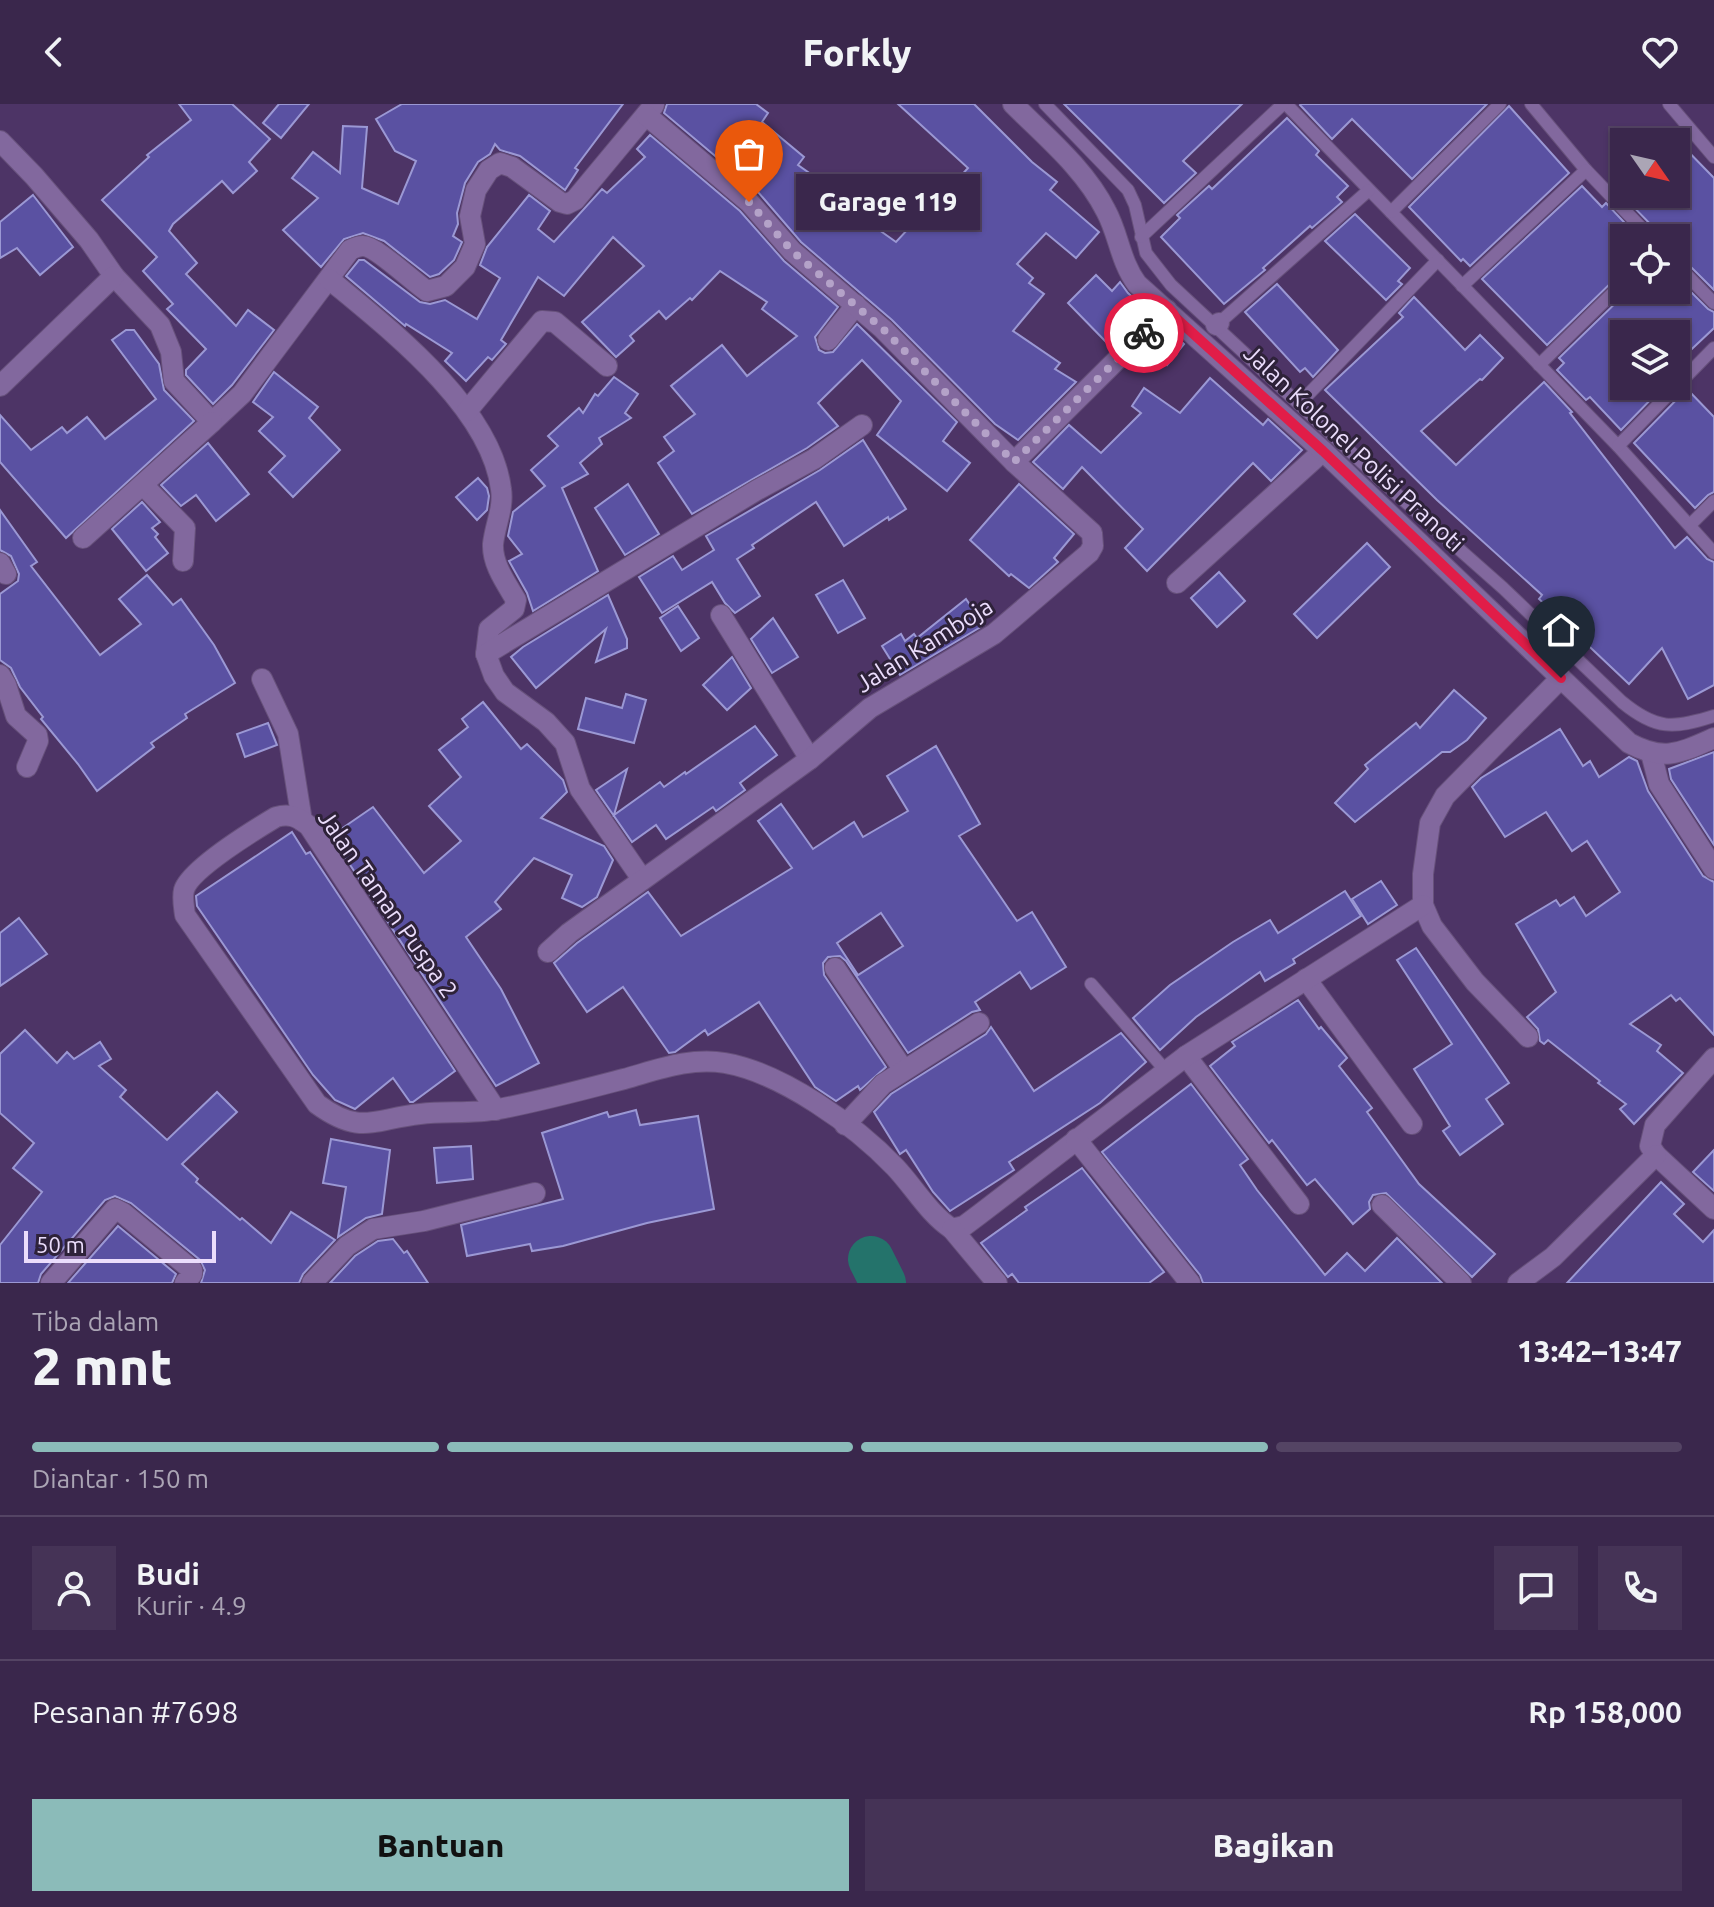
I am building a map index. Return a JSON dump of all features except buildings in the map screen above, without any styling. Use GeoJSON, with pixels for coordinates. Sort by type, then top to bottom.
{"type":"FeatureCollection","features":[{"type":"Feature","properties":{"kind":"street","name":"Jalan Kolonel Polisi Pranoti"},"geometry":{"type":"LineString","coordinates":[[1013,104],[1077,168],[1096,192],[1113,226],[1127,271],[1137,284],[1323,451],[1629,743],[1651,753]]}},
{"type":"Feature","properties":{"kind":"street"},"geometry":{"type":"LineString","coordinates":[[83,538],[144,486],[242,394],[350,250],[363,246],[373,249],[427,291],[446,286],[465,267],[475,244],[470,216],[476,190],[489,170],[500,163],[512,167],[567,204],[575,200],[651,109],[749,202],[792,251],[856,305],[1014,462],[1167,310]]}},
{"type":"Feature","properties":{"kind":"street"},"geometry":{"type":"LineString","coordinates":[[0,141],[89,240],[114,276],[160,325],[171,352],[174,381],[212,422]]}},
{"type":"Feature","properties":{"kind":"street"},"geometry":{"type":"LineString","coordinates":[[0,386],[114,276]]}},
{"type":"Feature","properties":{"kind":"street"},"geometry":{"type":"LineString","coordinates":[[329,279],[397,335],[443,381],[467,411],[491,453],[502,504],[493,545],[494,555],[516,600],[514,609],[489,629],[486,654],[494,676],[505,692],[546,722],[565,743],[580,789],[642,879]]}},
{"type":"Feature","properties":{"kind":"street"},"geometry":{"type":"LineString","coordinates":[[828,340],[856,305]]}},
{"type":"Feature","properties":{"kind":"street"},"geometry":{"type":"LineString","coordinates":[[467,411],[542,321],[555,322],[607,366]]}},
{"type":"Feature","properties":{"kind":"street"},"geometry":{"type":"LineString","coordinates":[[486,654],[757,490],[814,459],[862,425]]}},
{"type":"Feature","properties":{"kind":"street"},"geometry":{"type":"LineString","coordinates":[[1177,583],[1323,451]]}},
{"type":"Feature","properties":{"kind":"street","name":"Jalan Kamboja"},"geometry":{"type":"LineString","coordinates":[[548,952],[642,879],[810,759],[870,708],[994,634],[1089,553],[1093,546],[1092,533],[1014,462]]}},
{"type":"Feature","properties":{"kind":"street"},"geometry":{"type":"LineString","coordinates":[[144,486],[185,528],[183,561]]}},
{"type":"Feature","properties":{"kind":"street"},"geometry":{"type":"LineString","coordinates":[[721,615],[810,759]]}},
{"type":"Feature","properties":{"kind":"street"},"geometry":{"type":"LineString","coordinates":[[0,675],[16,716],[37,735],[38,741],[27,767]]}},
{"type":"Feature","properties":{"kind":"street"},"geometry":{"type":"LineString","coordinates":[[1528,1037],[1496,1006],[1432,926],[1423,905],[1427,841],[1434,811],[1454,785],[1561,678]]}},
{"type":"Feature","properties":{"kind":"street"},"geometry":{"type":"LineString","coordinates":[[262,679],[288,734],[302,821]]}},
{"type":"Feature","properties":{"kind":"street"},"geometry":{"type":"LineString","coordinates":[[1714,738],[1678,753],[1651,753],[1659,784],[1714,869]]}},
{"type":"Feature","properties":{"kind":"street","name":"Jalan Taman Puspa 2"},"geometry":{"type":"LineString","coordinates":[[287,814],[309,826],[496,1110],[418,1114],[373,1124],[354,1124],[317,1104],[185,915],[183,897],[190,878],[268,822],[287,814]]}},
{"type":"Feature","properties":{"kind":"street"},"geometry":{"type":"LineString","coordinates":[[952,1229],[964,1226],[1186,1056],[1423,905]]}},
{"type":"Feature","properties":{"kind":"street"},"geometry":{"type":"LineString","coordinates":[[835,968],[903,1069]]}},
{"type":"Feature","properties":{"kind":"street"},"geometry":{"type":"LineString","coordinates":[[1306,979],[1412,1124]]}},
{"type":"Feature","properties":{"kind":"street"},"geometry":{"type":"LineString","coordinates":[[845,1125],[883,1084],[979,1023]]}},
{"type":"Feature","properties":{"kind":"street"},"geometry":{"type":"LineString","coordinates":[[1186,1056],[1299,1204]]}},
{"type":"Feature","properties":{"kind":"street"},"geometry":{"type":"LineString","coordinates":[[1714,1058],[1655,1125],[1650,1146],[1714,1209]]}},
{"type":"Feature","properties":{"kind":"street"},"geometry":{"type":"LineString","coordinates":[[496,1110],[695,1062],[724,1063],[757,1072],[845,1125],[894,1166],[997,1283]]}},
{"type":"Feature","properties":{"kind":"street"},"geometry":{"type":"LineString","coordinates":[[1076,1139],[1190,1283]]}},
{"type":"Feature","properties":{"kind":"street"},"geometry":{"type":"LineString","coordinates":[[1518,1283],[1553,1257],[1656,1155]]}},
{"type":"Feature","properties":{"kind":"street"},"geometry":{"type":"LineString","coordinates":[[312,1283],[347,1246],[373,1229],[424,1221],[535,1193]]}},
{"type":"Feature","properties":{"kind":"street"},"geometry":{"type":"LineString","coordinates":[[1382,1205],[1461,1283]]}},
{"type":"Feature","properties":{"kind":"street"},"geometry":{"type":"LineString","coordinates":[[51,1283],[112,1211],[118,1209],[192,1270],[185,1283]]}},
{"type":"Feature","properties":{"kind":"lane"},"geometry":{"type":"LineString","coordinates":[[1045,104],[1128,190],[1135,205],[1141,237],[1156,269],[1632,709],[1650,721],[1665,726],[1714,716]]}},
{"type":"Feature","properties":{"kind":"lane"},"geometry":{"type":"LineString","coordinates":[[1141,237],[1285,104],[1618,446],[1714,553]]}},
{"type":"Feature","properties":{"kind":"lane"},"geometry":{"type":"LineString","coordinates":[[1391,212],[1500,104]]}},
{"type":"Feature","properties":{"kind":"lane"},"geometry":{"type":"LineString","coordinates":[[1531,104],[1586,170],[1638,224]]}},
{"type":"Feature","properties":{"kind":"lane"},"geometry":{"type":"LineString","coordinates":[[1669,104],[1714,157]]}},
{"type":"Feature","properties":{"kind":"lane"},"geometry":{"type":"LineString","coordinates":[[1462,286],[1586,170]]}},
{"type":"Feature","properties":{"kind":"lane"},"geometry":{"type":"LineString","coordinates":[[1218,324],[1369,190]]}},
{"type":"Feature","properties":{"kind":"lane"},"geometry":{"type":"LineString","coordinates":[[1299,404],[1438,260]]}},
{"type":"Feature","properties":{"kind":"lane"},"geometry":{"type":"LineString","coordinates":[[1690,278],[1714,303]]}},
{"type":"Feature","properties":{"kind":"lane"},"geometry":{"type":"LineString","coordinates":[[1539,365],[1610,296]]}},
{"type":"Feature","properties":{"kind":"lane"},"geometry":{"type":"LineString","coordinates":[[1618,446],[1714,348]]}},
{"type":"Feature","properties":{"kind":"lane"},"geometry":{"type":"LineString","coordinates":[[1690,525],[1714,501]]}},
{"type":"Feature","properties":{"kind":"lane"},"geometry":{"type":"LineString","coordinates":[[1091,984],[1166,1071]]}},
{"type":"Feature","properties":{"kind":"waterway"},"geometry":{"type":"LineString","coordinates":[[871,1259],[883,1283]]}},
{"type":"Feature","properties":{"kind":"way so far"},"geometry":{"type":"LineString","coordinates":[[749,202],[792,251],[883,329],[1014,462],[1144,333]]}},
{"type":"Feature","properties":{"kind":"place","name":"Garage 119"},"geometry":{"type":"Point","coordinates":[749,202]}},
{"type":"Feature","properties":{"kind":"route"},"geometry":{"type":"LineString","coordinates":[[1144,333],[1167,310],[1323,451],[1561,678]]}}]}
